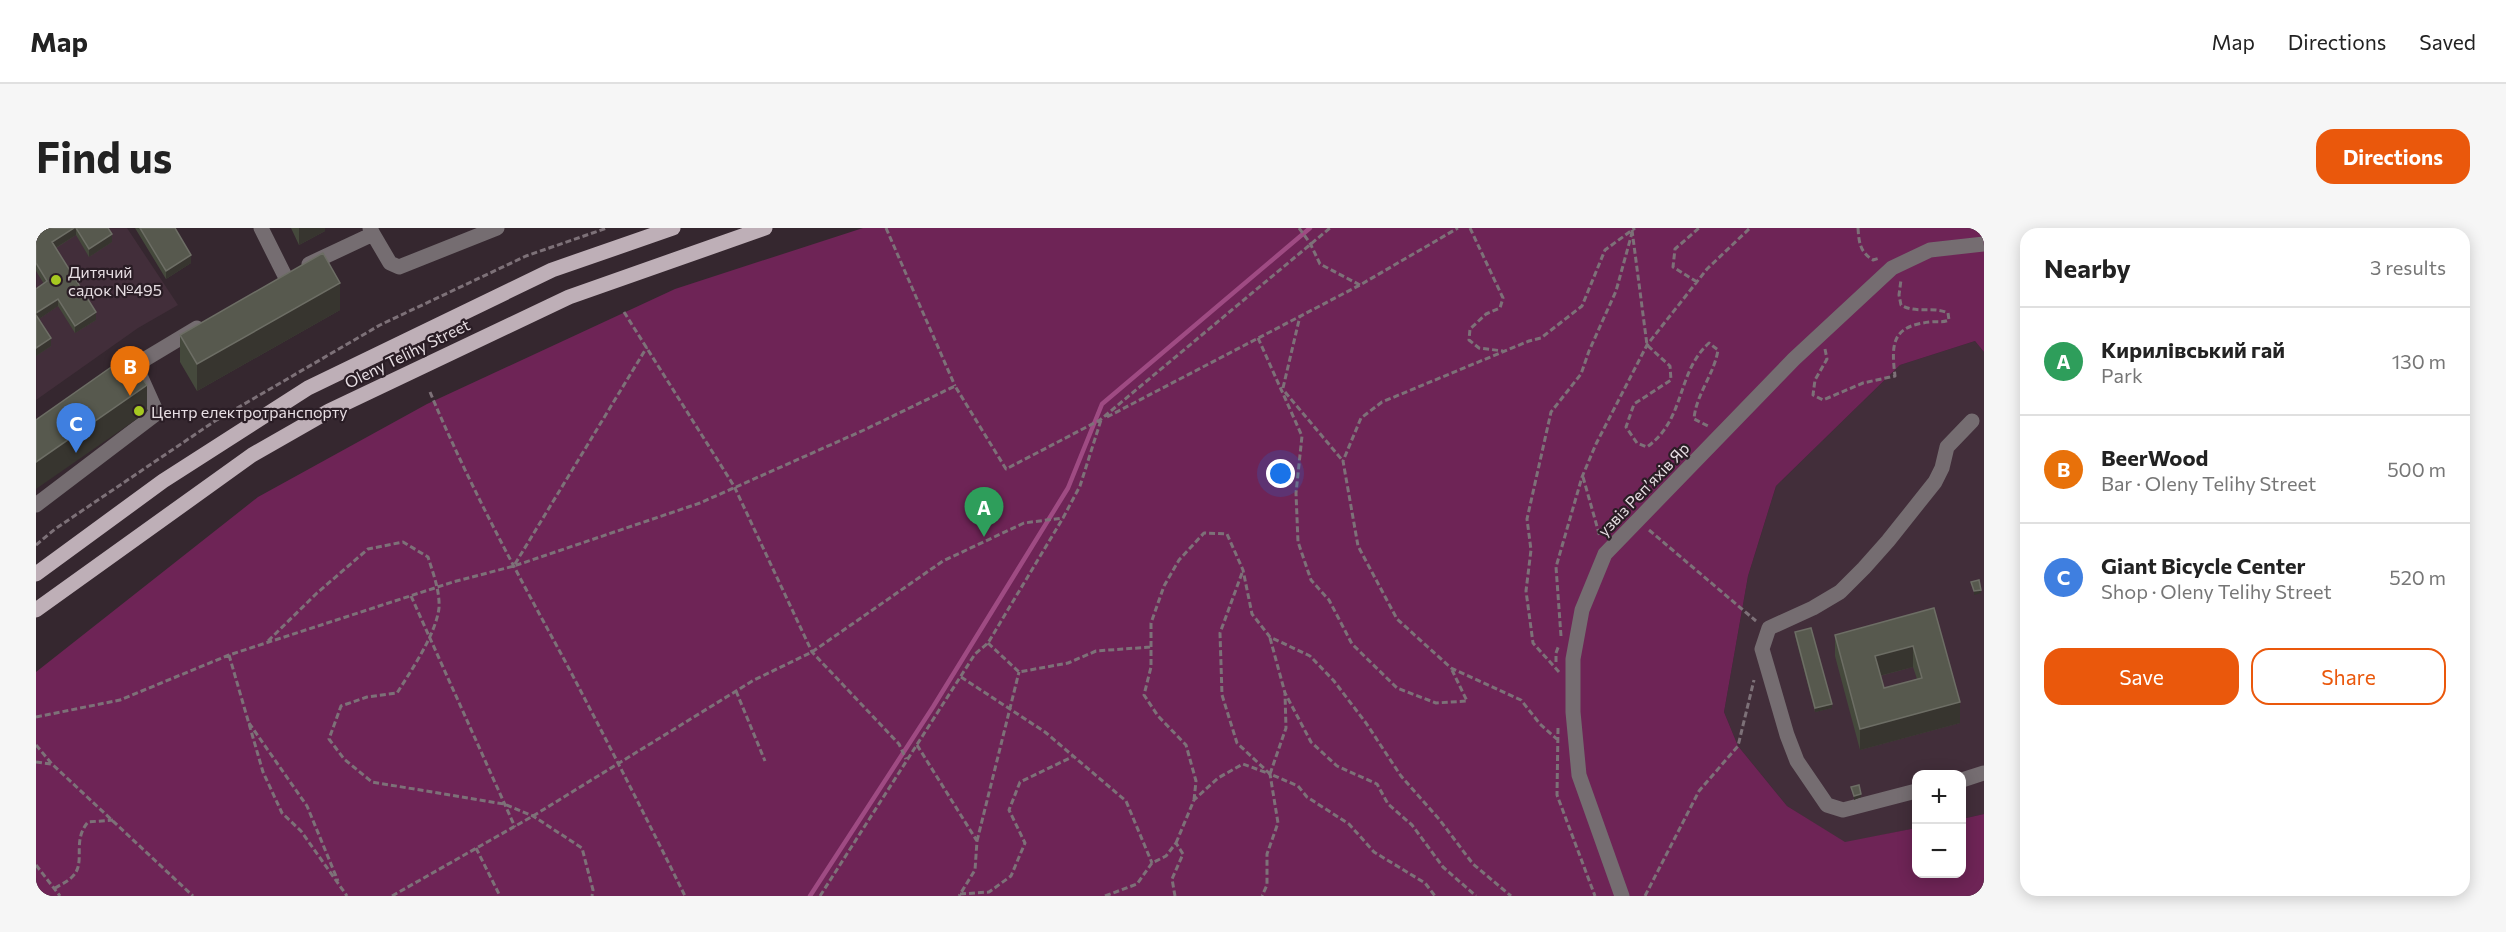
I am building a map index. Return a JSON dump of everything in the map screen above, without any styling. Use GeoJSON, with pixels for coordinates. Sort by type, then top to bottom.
{"type":"FeatureCollection","features":[{"type":"Feature","properties":{"kind":"main road","name":"Oleny Telihy Street"},"geometry":{"type":"LineString","coordinates":[[36,574],[163,481],[308,388],[552,270],[673,228]]}},
{"type":"Feature","properties":{"kind":"main road","name":"Oleny Telihy Street"},"geometry":{"type":"LineString","coordinates":[[36,610],[252,455],[329,411],[569,297],[765,228]]}},
{"type":"Feature","properties":{"kind":"lane"},"geometry":{"type":"LineString","coordinates":[[261,228],[280,278],[371,231],[390,263],[399,267],[497,228]]}},
{"type":"Feature","properties":{"kind":"lane","name":"узвіз Репʼяхів Яр"},"geometry":{"type":"LineString","coordinates":[[1622,896],[1579,775],[1572,712],[1573,659],[1582,610],[1605,554],[1636,519],[1794,359],[1892,268],[1930,250],[1984,244]]}},
{"type":"Feature","properties":{"kind":"lane"},"geometry":{"type":"LineString","coordinates":[[108,383],[135,364],[205,323]]}},
{"type":"Feature","properties":{"kind":"lane"},"geometry":{"type":"LineString","coordinates":[[36,505],[157,413],[135,364]]}},
{"type":"Feature","properties":{"kind":"lane"},"geometry":{"type":"LineString","coordinates":[[1912,793],[1844,810],[1827,805],[1797,761],[1762,649],[1769,628],[1813,608],[1840,592],[1870,561],[1935,482],[1942,468],[1947,447],[1972,421]]}},
{"type":"Feature","properties":{"kind":"lane"},"geometry":{"type":"LineString","coordinates":[[1966,779],[1984,773]]}},
{"type":"Feature","properties":{"kind":"path"},"geometry":{"type":"LineString","coordinates":[[886,228],[955,386],[1006,469],[1360,285],[1458,228]]}},
{"type":"Feature","properties":{"kind":"path"},"geometry":{"type":"LineString","coordinates":[[1299,228],[1310,242],[1320,264],[1360,285]]}},
{"type":"Feature","properties":{"kind":"path"},"geometry":{"type":"LineString","coordinates":[[820,896],[975,654],[988,643],[1062,518],[1080,486],[1100,420],[1310,242],[1330,228]]}},
{"type":"Feature","properties":{"kind":"path"},"geometry":{"type":"LineString","coordinates":[[1470,228],[1503,298],[1500,308],[1486,314],[1470,328],[1469,340],[1479,348],[1504,351]]}},
{"type":"Feature","properties":{"kind":"path"},"geometry":{"type":"LineString","coordinates":[[1697,282],[1673,267],[1675,249],[1699,228]]}},
{"type":"Feature","properties":{"kind":"path"},"geometry":{"type":"LineString","coordinates":[[1634,229],[1616,291],[1581,374],[1551,412],[1527,519],[1531,550],[1526,591],[1533,643],[1557,673],[1556,653],[1561,639],[1556,567],[1582,477],[1596,444],[1647,345],[1707,269],[1750,228]]}},
{"type":"Feature","properties":{"kind":"path"},"geometry":{"type":"LineString","coordinates":[[1858,228],[1859,243],[1864,255],[1873,260],[1883,257]]}},
{"type":"Feature","properties":{"kind":"path"},"geometry":{"type":"LineString","coordinates":[[1343,461],[1361,418],[1382,402],[1541,338],[1582,306],[1605,250],[1634,229]]}},
{"type":"Feature","properties":{"kind":"path"},"geometry":{"type":"LineString","coordinates":[[1634,229],[1647,345],[1670,366],[1671,380],[1634,404],[1626,427],[1637,443],[1647,447],[1660,437],[1671,421],[1696,355],[1709,343],[1718,350],[1716,363],[1695,406],[1694,419],[1704,426],[1711,426]]}},
{"type":"Feature","properties":{"kind":"path"},"geometry":{"type":"LineString","coordinates":[[1817,345],[1825,348],[1827,359],[1815,380],[1813,394],[1823,400],[1863,383],[1895,376],[1892,349],[1895,338],[1910,326],[1949,320],[1948,313],[1938,309],[1909,310],[1901,305],[1899,295],[1906,261]]}},
{"type":"Feature","properties":{"kind":"path"},"geometry":{"type":"LineString","coordinates":[[624,312],[734,486],[812,652],[899,744],[907,760]]}},
{"type":"Feature","properties":{"kind":"path"},"geometry":{"type":"LineString","coordinates":[[1283,390],[1300,316]]}},
{"type":"Feature","properties":{"kind":"path"},"geometry":{"type":"LineString","coordinates":[[1258,338],[1302,436],[1296,493],[1298,542],[1311,580],[1329,600],[1353,644],[1397,688],[1436,702],[1467,701],[1451,668]]}},
{"type":"Feature","properties":{"kind":"path"},"geometry":{"type":"LineString","coordinates":[[514,566],[647,347]]}},
{"type":"Feature","properties":{"kind":"path"},"geometry":{"type":"LineString","coordinates":[[36,717],[120,700],[229,655],[437,587],[514,566],[700,503],[864,430],[955,386]]}},
{"type":"Feature","properties":{"kind":"path"},"geometry":{"type":"LineString","coordinates":[[1283,390],[1343,461],[1358,546],[1397,619],[1451,668],[1521,700],[1540,724],[1558,740]]}},
{"type":"Feature","properties":{"kind":"path"},"geometry":{"type":"LineString","coordinates":[[430,392],[448,435],[514,566],[619,764],[685,896]]}},
{"type":"Feature","properties":{"kind":"path"},"geometry":{"type":"LineString","coordinates":[[1582,477],[1605,554]]}},
{"type":"Feature","properties":{"kind":"path"},"geometry":{"type":"LineString","coordinates":[[392,896],[515,827],[736,691],[812,652],[943,561],[1024,523],[1062,518]]}},
{"type":"Feature","properties":{"kind":"path"},"geometry":{"type":"LineString","coordinates":[[1636,519],[1755,620]]}},
{"type":"Feature","properties":{"kind":"path"},"geometry":{"type":"LineString","coordinates":[[1105,896],[1137,884],[1152,863],[1166,856],[1176,843],[1194,800],[1196,781],[1186,745],[1158,716],[1144,695],[1151,668],[1151,623],[1164,586],[1179,560],[1204,532],[1227,534],[1243,570],[1252,614],[1270,638],[1285,693],[1311,742],[1337,766],[1377,784],[1388,804],[1412,825],[1443,867],[1476,896]]}},
{"type":"Feature","properties":{"kind":"path"},"geometry":{"type":"LineString","coordinates":[[266,643],[317,593],[368,549],[403,542],[428,557],[437,587],[439,609],[423,653],[397,693],[367,697],[341,706],[329,739],[344,759],[372,782],[504,804],[533,816],[582,848],[593,890],[592,896]]}},
{"type":"Feature","properties":{"kind":"path"},"geometry":{"type":"LineString","coordinates":[[1243,570],[1220,633],[1222,695],[1237,743],[1269,774]]}},
{"type":"Feature","properties":{"kind":"path"},"geometry":{"type":"LineString","coordinates":[[411,596],[515,827]]}},
{"type":"Feature","properties":{"kind":"path"},"geometry":{"type":"LineString","coordinates":[[1270,638],[1310,656],[1334,681],[1366,723],[1401,776],[1439,819],[1473,864],[1510,896]]}},
{"type":"Feature","properties":{"kind":"path"},"geometry":{"type":"LineString","coordinates":[[988,643],[1019,672]]}},
{"type":"Feature","properties":{"kind":"path"},"geometry":{"type":"LineString","coordinates":[[1019,672],[1068,663],[1096,651],[1151,647]]}},
{"type":"Feature","properties":{"kind":"path"},"geometry":{"type":"LineString","coordinates":[[1645,896],[1699,790],[1738,746],[1762,649]]}},
{"type":"Feature","properties":{"kind":"path"},"geometry":{"type":"LineString","coordinates":[[229,655],[263,772],[282,813],[301,831],[347,896]]}},
{"type":"Feature","properties":{"kind":"path"},"geometry":{"type":"LineString","coordinates":[[960,895],[975,870],[977,841],[1019,672]]}},
{"type":"Feature","properties":{"kind":"path"},"geometry":{"type":"LineString","coordinates":[[960,677],[1045,732],[1126,801],[1152,863]]}},
{"type":"Feature","properties":{"kind":"path"},"geometry":{"type":"LineString","coordinates":[[736,691],[765,761]]}},
{"type":"Feature","properties":{"kind":"path"},"geometry":{"type":"LineString","coordinates":[[1262,896],[1267,885],[1267,854],[1278,823],[1269,774],[1286,728],[1285,693]]}},
{"type":"Feature","properties":{"kind":"path"},"geometry":{"type":"LineString","coordinates":[[1558,718],[1557,795],[1595,896]]}},
{"type":"Feature","properties":{"kind":"path"},"geometry":{"type":"LineString","coordinates":[[247,720],[308,806],[340,885]]}},
{"type":"Feature","properties":{"kind":"path"},"geometry":{"type":"LineString","coordinates":[[36,745],[52,764],[193,896]]}},
{"type":"Feature","properties":{"kind":"path"},"geometry":{"type":"LineString","coordinates":[[917,745],[977,841]]}},
{"type":"Feature","properties":{"kind":"path"},"geometry":{"type":"LineString","coordinates":[[960,895],[989,892],[1011,876],[1025,843],[1009,810],[1020,782],[1072,756]]}},
{"type":"Feature","properties":{"kind":"path"},"geometry":{"type":"LineString","coordinates":[[36,762],[52,764]]}},
{"type":"Feature","properties":{"kind":"path"},"geometry":{"type":"LineString","coordinates":[[1194,800],[1218,778],[1243,764],[1269,774],[1298,786],[1307,797],[1349,824],[1374,852],[1425,883],[1435,896]]}},
{"type":"Feature","properties":{"kind":"path"},"geometry":{"type":"LineString","coordinates":[[55,888],[74,876],[80,859],[78,842],[88,822],[113,820]]}},
{"type":"Feature","properties":{"kind":"path"},"geometry":{"type":"LineString","coordinates":[[1175,896],[1173,879],[1184,854],[1176,843]]}},
{"type":"Feature","properties":{"kind":"path"},"geometry":{"type":"LineString","coordinates":[[476,848],[500,896]]}},
{"type":"Feature","properties":{"kind":"path"},"geometry":{"type":"LineString","coordinates":[[36,865],[60,896]]}},
{"type":"Feature","properties":{"kind":"shaded area"},"geometry":{"type":"Polygon","coordinates":[[[36,228],[127,228],[178,305],[138,328],[36,400],[36,228]]]}},
{"type":"Feature","properties":{"kind":"shaded area"},"geometry":{"type":"Polygon","coordinates":[[[863,228],[1984,228],[1984,352],[1975,341],[1900,365],[1776,486],[1748,576],[1724,712],[1738,746],[1787,806],[1845,842],[1912,829],[1912,878],[1966,878],[1966,818],[1984,814],[1984,896],[36,896],[36,672],[258,497],[427,404],[675,289],[863,228]]]}},
{"type":"Feature","properties":{"kind":"shaded area"},"geometry":{"type":"Polygon","coordinates":[[[1975,341],[1984,352],[1984,814],[1966,818],[1966,770],[1912,770],[1912,829],[1845,843],[1787,806],[1738,746],[1724,712],[1748,576],[1776,486],[1900,365],[1975,341]]]}},
{"type":"Feature","properties":{"kind":"building","name":"Дитячий садок №495"},"geometry":{"type":"Polygon","coordinates":[[[36,228],[74,228],[52,242],[96,312],[75,326],[58,299],[36,313],[36,289],[47,281],[36,263],[36,228]]]}},
{"type":"Feature","properties":{"kind":"building"},"geometry":{"type":"Polygon","coordinates":[[[76,228],[108,228],[112,234],[89,249],[76,228]]]}},
{"type":"Feature","properties":{"kind":"building"},"geometry":{"type":"Polygon","coordinates":[[[140,228],[175,228],[191,255],[166,271],[140,228]]]}},
{"type":"Feature","properties":{"kind":"building"},"geometry":{"type":"Polygon","coordinates":[[[323,253],[340,283],[197,364],[180,335],[323,253]]]}},
{"type":"Feature","properties":{"kind":"building"},"geometry":{"type":"Polygon","coordinates":[[[36,315],[51,338],[36,348],[36,315]]]}},
{"type":"Feature","properties":{"kind":"building"},"geometry":{"type":"Polygon","coordinates":[[[127,356],[147,385],[36,462],[36,420],[127,356]]]}},
{"type":"Feature","properties":{"kind":"building"},"geometry":{"type":"Polygon","coordinates":[[[1979,580],[1981,590],[1974,591],[1971,582],[1979,580]]]}},
{"type":"Feature","properties":{"kind":"building"},"geometry":{"type":"Polygon","coordinates":[[[1934,608],[1960,702],[1860,729],[1835,635],[1934,608]],[[1913,646],[1875,656],[1884,688],[1922,678],[1913,646]]]}},
{"type":"Feature","properties":{"kind":"building"},"geometry":{"type":"Polygon","coordinates":[[[1811,628],[1832,704],[1815,708],[1795,632],[1811,628]]]}},
{"type":"Feature","properties":{"kind":"building"},"geometry":{"type":"Polygon","coordinates":[[[1859,785],[1861,794],[1854,796],[1851,787],[1859,785]]]}},
{"type":"Feature","properties":{"kind":"waterway"},"geometry":{"type":"LineString","coordinates":[[810,896],[933,707],[1068,488],[1102,404],[1310,228]]}},
{"type":"Feature","properties":{"kind":"place","name":"Дитячий садок №495"},"geometry":{"type":"Point","coordinates":[56,280]}},
{"type":"Feature","properties":{"kind":"place","name":"BeerWood"},"geometry":{"type":"Point","coordinates":[130,396]}},
{"type":"Feature","properties":{"kind":"place","name":"Центр електротранспорту"},"geometry":{"type":"Point","coordinates":[139,411]}},
{"type":"Feature","properties":{"kind":"place","name":"Giant Bicycle Center"},"geometry":{"type":"Point","coordinates":[76,453]}},
{"type":"Feature","properties":{"kind":"place","name":"Кирилівський гай"},"geometry":{"type":"Point","coordinates":[984,537]}}]}
